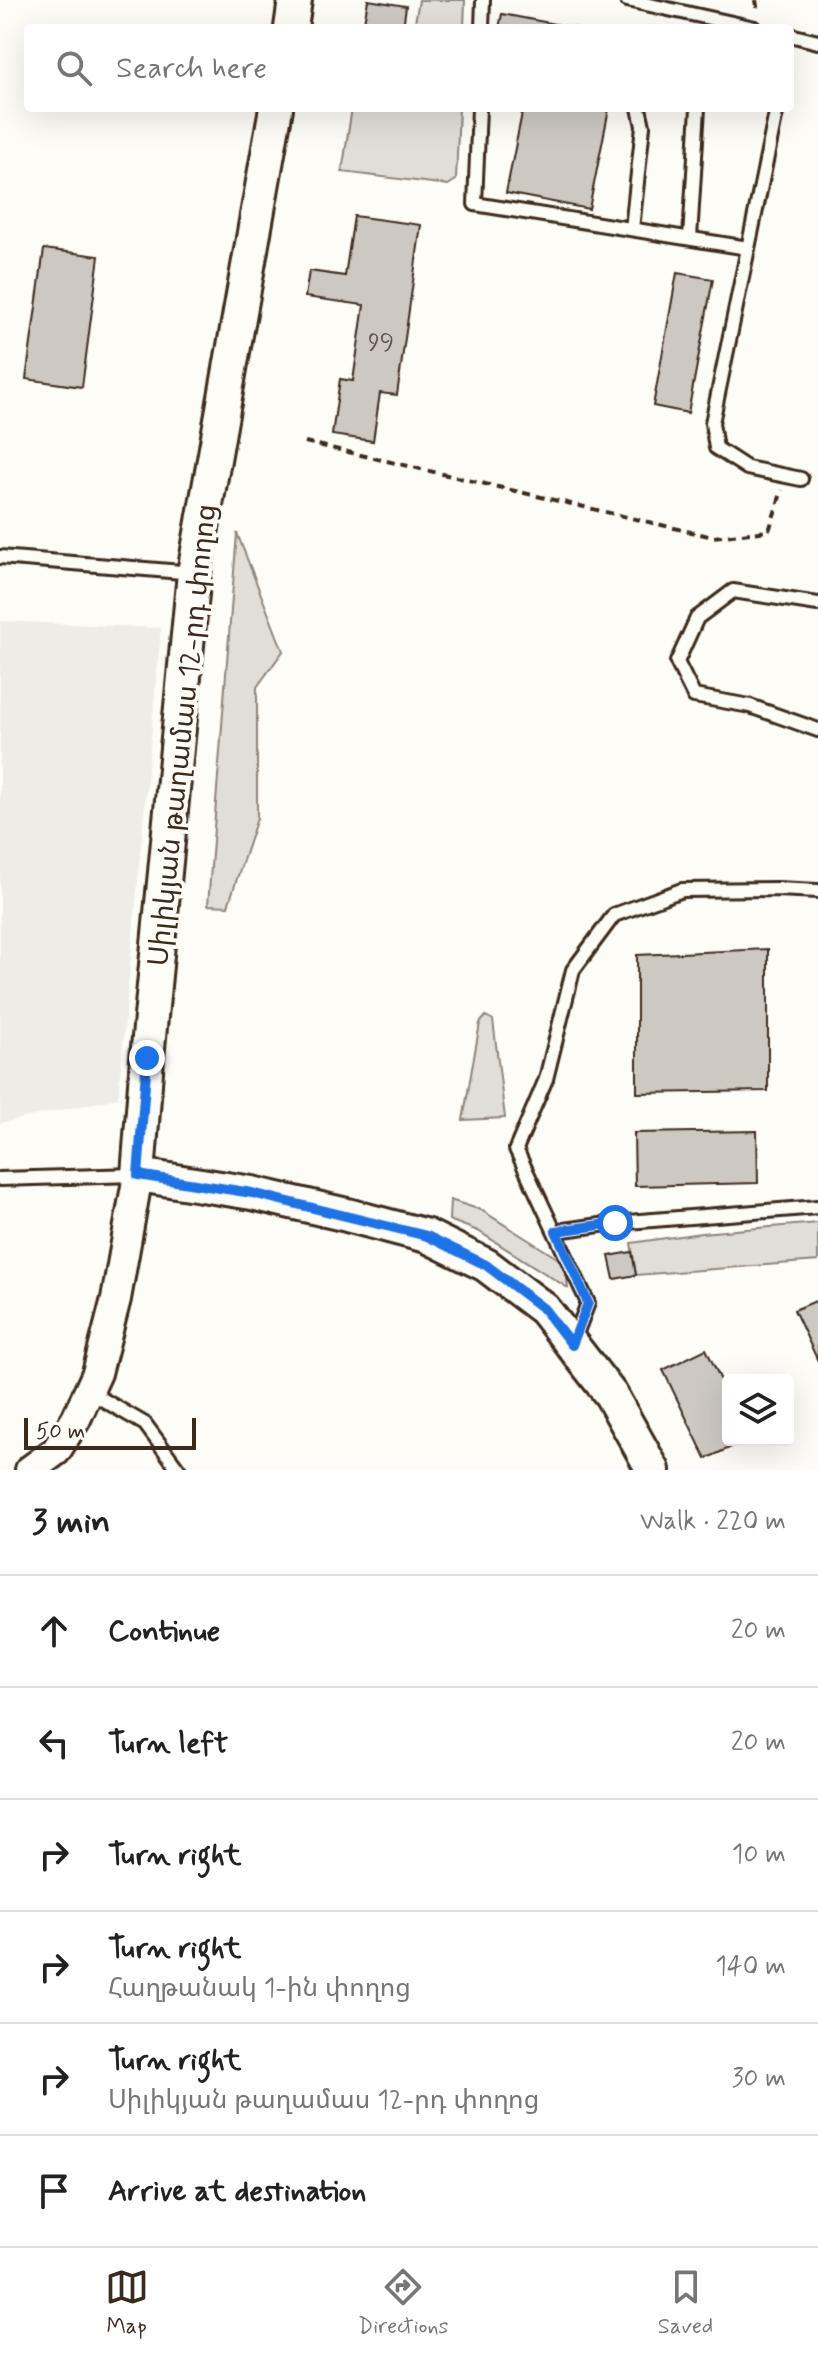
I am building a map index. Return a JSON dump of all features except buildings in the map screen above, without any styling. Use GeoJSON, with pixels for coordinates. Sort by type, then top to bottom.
{"type":"FeatureCollection","features":[{"type":"Feature","properties":{"kind":"main road"},"geometry":{"type":"LineString","coordinates":[[292,24],[295,0]]}},
{"type":"Feature","properties":{"kind":"main road","name":"Սիլիկյան թաղամաս 12-րդ փողոց"},"geometry":{"type":"LineString","coordinates":[[138,1175],[194,573],[275,112]]}},
{"type":"Feature","properties":{"kind":"main road"},"geometry":{"type":"LineString","coordinates":[[138,1175],[252,1193],[427,1236],[486,1265],[544,1309],[611,1395],[653,1470]]}},
{"type":"Feature","properties":{"kind":"street"},"geometry":{"type":"LineString","coordinates":[[30,1470],[56,1451],[97,1373],[116,1299],[138,1175]]}},
{"type":"Feature","properties":{"kind":"lane"},"geometry":{"type":"LineString","coordinates":[[482,24],[483,0]]}},
{"type":"Feature","properties":{"kind":"lane"},"geometry":{"type":"LineString","coordinates":[[627,0],[737,24]]}},
{"type":"Feature","properties":{"kind":"lane"},"geometry":{"type":"LineString","coordinates":[[691,14],[692,24]]}},
{"type":"Feature","properties":{"kind":"lane"},"geometry":{"type":"LineString","coordinates":[[794,39],[818,42]]}},
{"type":"Feature","properties":{"kind":"lane"},"geometry":{"type":"LineString","coordinates":[[479,112],[475,204],[748,248]]}},
{"type":"Feature","properties":{"kind":"lane"},"geometry":{"type":"LineString","coordinates":[[632,229],[643,126],[640,112]]}},
{"type":"Feature","properties":{"kind":"lane"},"geometry":{"type":"LineString","coordinates":[[690,238],[698,112]]}},
{"type":"Feature","properties":{"kind":"lane"},"geometry":{"type":"LineString","coordinates":[[776,112],[712,423],[716,448],[747,468],[801,479]]}},
{"type":"Feature","properties":{"kind":"lane"},"geometry":{"type":"LineString","coordinates":[[0,557],[194,573]]}},
{"type":"Feature","properties":{"kind":"lane"},"geometry":{"type":"LineString","coordinates":[[818,604],[733,591],[697,618],[677,662],[694,696],[750,706],[818,730]]}},
{"type":"Feature","properties":{"kind":"lane"},"geometry":{"type":"LineString","coordinates":[[572,1345],[588,1303],[516,1149],[546,1079],[573,970],[614,915],[682,890],[818,891]]}},
{"type":"Feature","properties":{"kind":"lane"},"geometry":{"type":"LineString","coordinates":[[0,1179],[138,1175]]}},
{"type":"Feature","properties":{"kind":"lane"},"geometry":{"type":"LineString","coordinates":[[556,1231],[615,1223],[818,1207]]}},
{"type":"Feature","properties":{"kind":"lane"},"geometry":{"type":"LineString","coordinates":[[88,1391],[145,1424],[179,1470]]}},
{"type":"Feature","properties":{"kind":"path"},"geometry":{"type":"LineString","coordinates":[[305,442],[713,537],[769,531],[787,476]]}},
{"type":"Feature","properties":{"kind":"shaded area"},"geometry":{"type":"Polygon","coordinates":[[[419,0],[465,0],[464,24],[415,24],[419,0]]]}},
{"type":"Feature","properties":{"kind":"shaded area"},"geometry":{"type":"Polygon","coordinates":[[[351,112],[459,112],[456,180],[448,185],[342,172],[351,112]]]}},
{"type":"Feature","properties":{"kind":"shaded area"},"geometry":{"type":"Polygon","coordinates":[[[237,533],[283,651],[257,687],[257,818],[228,906],[208,905],[237,533]]]}},
{"type":"Feature","properties":{"kind":"shaded area"},"geometry":{"type":"Polygon","coordinates":[[[0,621],[161,628],[118,1098],[0,1123],[0,621]]]}},
{"type":"Feature","properties":{"kind":"shaded area"},"geometry":{"type":"Polygon","coordinates":[[[486,1016],[493,1020],[505,1118],[463,1120],[480,1023],[486,1016]]]}},
{"type":"Feature","properties":{"kind":"shaded area"},"geometry":{"type":"Polygon","coordinates":[[[450,1200],[481,1210],[565,1263],[568,1288],[478,1231],[449,1220],[450,1200]]]}},
{"type":"Feature","properties":{"kind":"shaded area"},"geometry":{"type":"Polygon","coordinates":[[[818,1223],[818,1261],[636,1275],[631,1243],[701,1233],[818,1223]]]}},
{"type":"Feature","properties":{"kind":"route"},"geometry":{"type":"LineString","coordinates":[[147,1058],[138,1175],[252,1193],[427,1236],[486,1265],[544,1309],[572,1345],[588,1303],[556,1231],[615,1223]]}}]}
